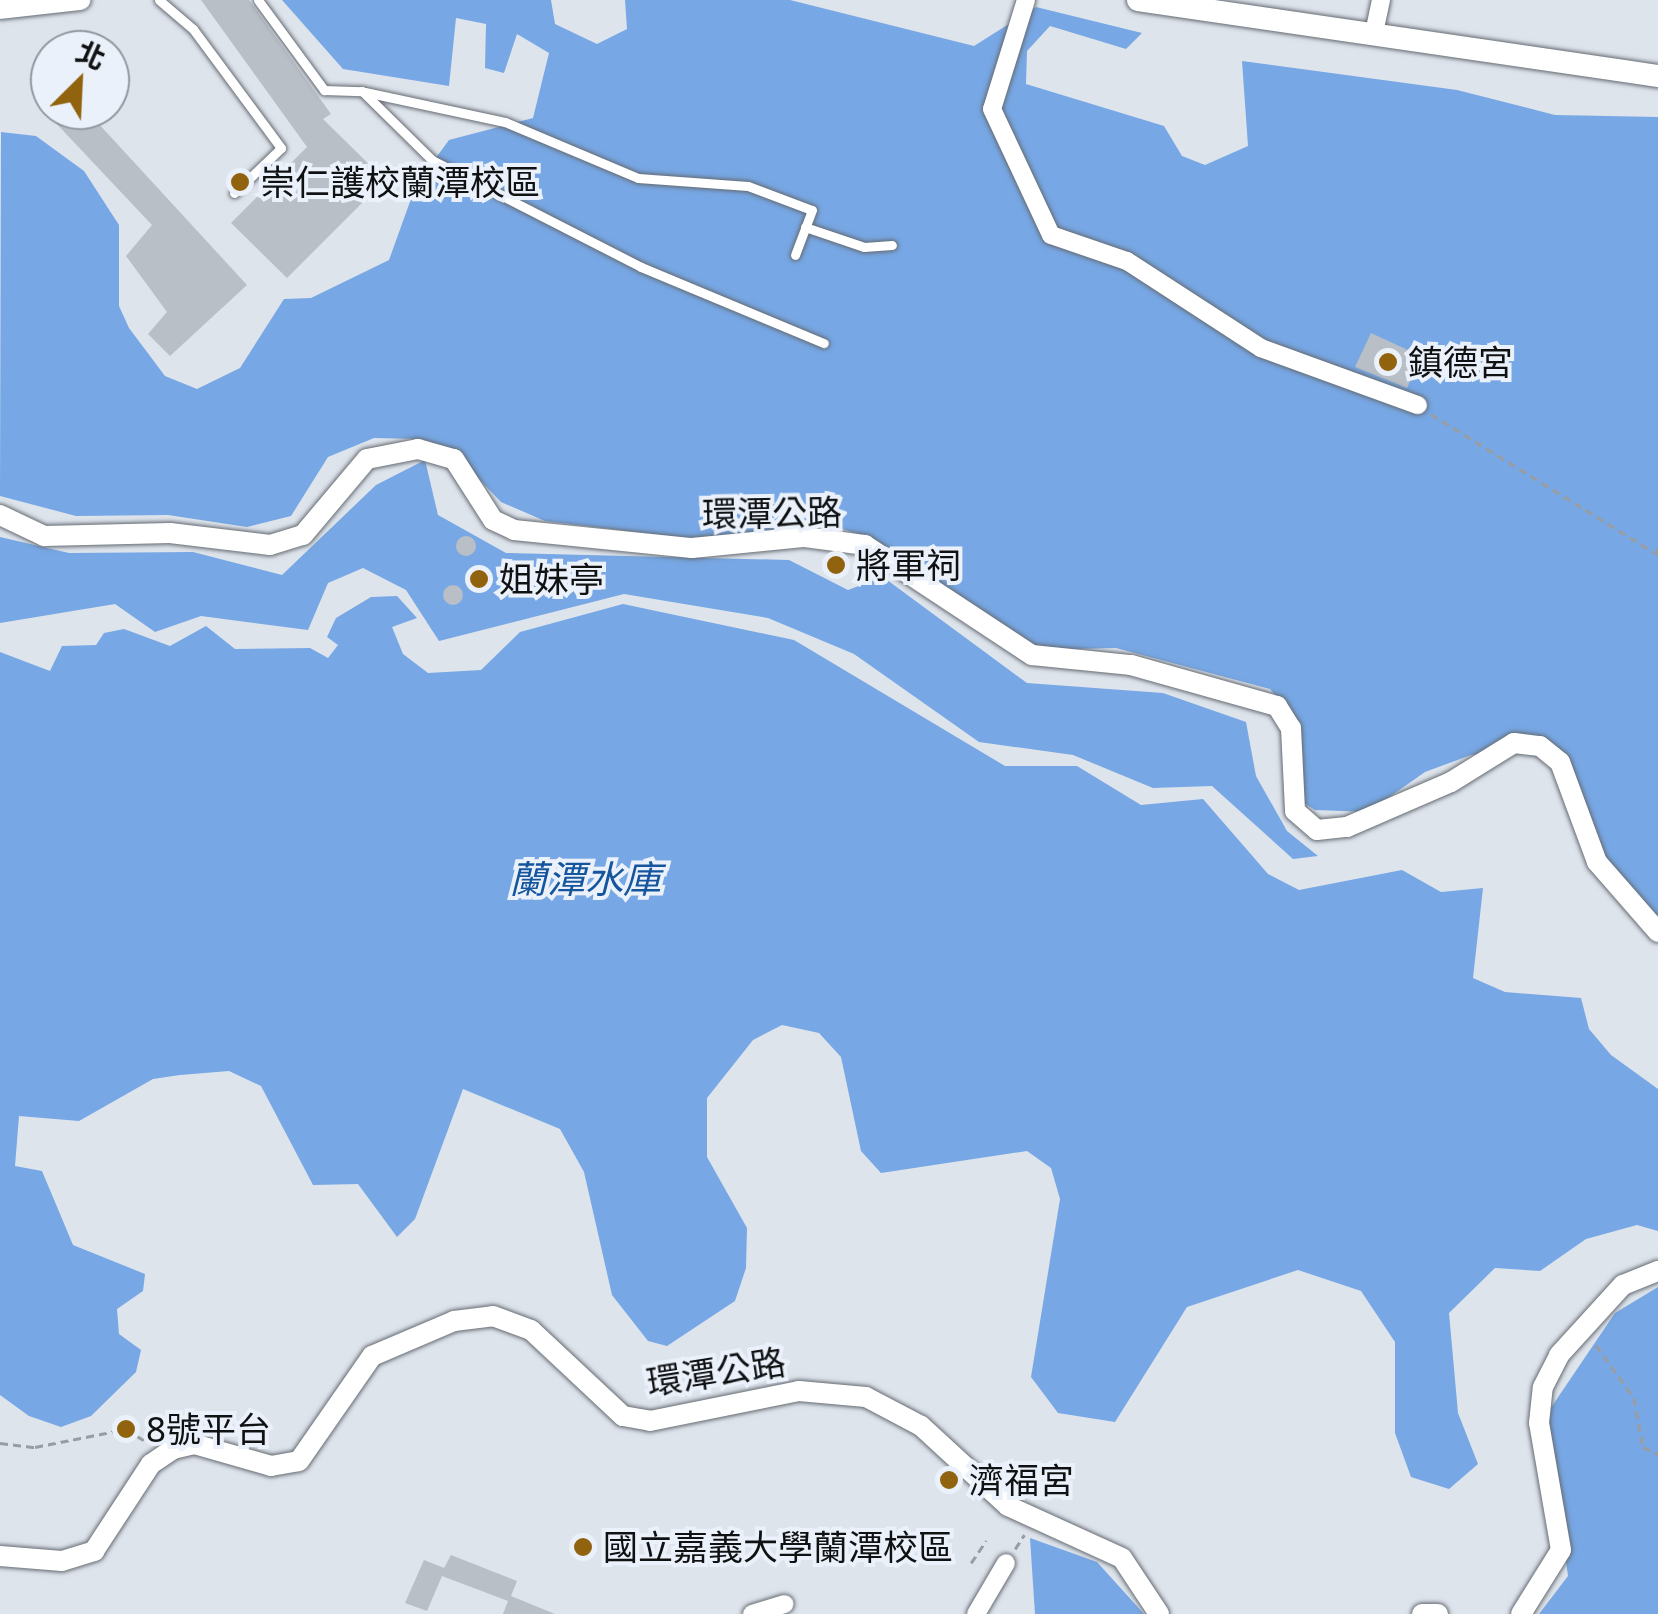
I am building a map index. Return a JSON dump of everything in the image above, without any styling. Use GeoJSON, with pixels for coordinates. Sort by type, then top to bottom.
{"type":"FeatureCollection","features":[{"type":"Feature","properties":{"kind":"main road"},"geometry":{"type":"LineString","coordinates":[[1140,0],[1658,76]]}},
{"type":"Feature","properties":{"kind":"street"},"geometry":{"type":"LineString","coordinates":[[0,9],[80,0]]}},
{"type":"Feature","properties":{"kind":"street"},"geometry":{"type":"LineString","coordinates":[[1026,0],[992,109],[1051,235],[1127,261],[1261,348],[1418,406]]}},
{"type":"Feature","properties":{"kind":"street"},"geometry":{"type":"LineString","coordinates":[[1374,32],[1381,0]]}},
{"type":"Feature","properties":{"kind":"street","name":"環潭公路"},"geometry":{"type":"LineString","coordinates":[[0,515],[44,536],[170,532],[270,545],[304,535],[367,458],[418,449],[454,460],[493,520],[526,532],[692,548],[805,537],[866,545],[1032,655],[1130,665],[1278,706],[1291,728],[1295,810],[1317,830],[1347,827],[1451,782],[1514,743],[1540,746],[1566,775],[1597,862],[1658,932]]}},
{"type":"Feature","properties":{"kind":"street"},"geometry":{"type":"LineString","coordinates":[[1522,1614],[1561,1550],[1538,1423],[1543,1387],[1559,1354],[1623,1284],[1658,1271]]}},
{"type":"Feature","properties":{"kind":"street","name":"環潭公路"},"geometry":{"type":"LineString","coordinates":[[165,1454],[194,1444],[272,1466],[299,1461],[372,1356],[454,1321],[492,1316],[531,1330],[623,1416],[650,1421],[799,1392],[866,1397],[921,1426],[1032,1521],[1122,1558],[1159,1614]]}},
{"type":"Feature","properties":{"kind":"street"},"geometry":{"type":"LineString","coordinates":[[0,1556],[62,1561],[94,1550],[165,1454]]}},
{"type":"Feature","properties":{"kind":"street"},"geometry":{"type":"LineString","coordinates":[[976,1614],[1006,1564]]}},
{"type":"Feature","properties":{"kind":"street"},"geometry":{"type":"LineString","coordinates":[[752,1614],[784,1604]]}},
{"type":"Feature","properties":{"kind":"street"},"geometry":{"type":"LineString","coordinates":[[1422,1614],[1438,1614]]}},
{"type":"Feature","properties":{"kind":"lane"},"geometry":{"type":"LineString","coordinates":[[159,0],[193,29],[281,148],[234,193]]}},
{"type":"Feature","properties":{"kind":"lane"},"geometry":{"type":"LineString","coordinates":[[258,0],[324,90],[362,91],[506,122],[638,178],[748,186],[812,210],[795,255]]}},
{"type":"Feature","properties":{"kind":"lane"},"geometry":{"type":"LineString","coordinates":[[362,91],[432,160],[641,267],[824,342]]}},
{"type":"Feature","properties":{"kind":"lane"},"geometry":{"type":"LineString","coordinates":[[805,228],[864,247],[892,245]]}},
{"type":"Feature","properties":{"kind":"path"},"geometry":{"type":"LineString","coordinates":[[1418,406],[1656,555],[1658,548]]}},
{"type":"Feature","properties":{"kind":"path"},"geometry":{"type":"LineString","coordinates":[[1600,1359],[1634,1398],[1639,1438],[1658,1454]]}},
{"type":"Feature","properties":{"kind":"path"},"geometry":{"type":"LineString","coordinates":[[0,1444],[35,1447],[126,1429],[165,1454]]}},
{"type":"Feature","properties":{"kind":"path"},"geometry":{"type":"LineString","coordinates":[[1006,1564],[1032,1521]]}},
{"type":"Feature","properties":{"kind":"path"},"geometry":{"type":"LineString","coordinates":[[971,1563],[986,1541]]}},
{"type":"Feature","properties":{"kind":"shaded area"},"geometry":{"type":"Polygon","coordinates":[[[282,0],[551,0],[555,24],[597,44],[627,29],[625,0],[790,0],[974,46],[1036,7],[1142,33],[1126,49],[1050,26],[1027,51],[1026,84],[1164,126],[1182,156],[1205,165],[1248,146],[1242,61],[1457,90],[1555,115],[1658,117],[1658,919],[1601,856],[1551,762],[1518,750],[1471,755],[1425,772],[1368,812],[1315,810],[1296,798],[1293,716],[1270,689],[1116,648],[1031,650],[862,535],[819,522],[703,540],[545,521],[501,502],[452,451],[422,439],[374,438],[328,457],[291,516],[247,527],[168,515],[76,516],[0,496],[1,132],[36,136],[84,171],[119,225],[119,306],[129,328],[165,376],[197,389],[240,368],[284,299],[311,298],[389,260],[416,185],[449,140],[533,118],[549,53],[517,34],[504,73],[485,68],[486,24],[456,18],[449,86],[343,69],[282,0]]]}},
{"type":"Feature","properties":{"kind":"shaded area"},"geometry":{"type":"Polygon","coordinates":[[[425,460],[438,515],[506,553],[789,560],[848,590],[883,577],[1027,683],[1163,693],[1246,722],[1256,776],[1287,831],[1318,856],[1293,859],[1212,786],[1153,788],[1073,755],[979,742],[854,654],[768,618],[624,594],[439,641],[406,590],[363,568],[328,583],[308,630],[201,616],[155,632],[115,604],[0,623],[0,537],[69,553],[193,552],[282,575],[376,485],[425,460]]]}},
{"type":"Feature","properties":{"kind":"shaded area","name":"蘭潭水庫"},"geometry":{"type":"Polygon","coordinates":[[[397,596],[417,618],[392,627],[403,654],[428,673],[481,670],[520,632],[623,604],[794,640],[1005,766],[1077,766],[1141,805],[1203,799],[1268,874],[1299,890],[1402,870],[1441,892],[1483,888],[1473,978],[1505,992],[1581,998],[1589,1029],[1611,1055],[1658,1089],[1658,1231],[1637,1225],[1586,1239],[1540,1271],[1495,1268],[1449,1313],[1458,1413],[1478,1464],[1449,1489],[1411,1477],[1395,1433],[1395,1342],[1361,1291],[1298,1270],[1187,1307],[1115,1422],[1058,1413],[1031,1377],[1060,1199],[1051,1168],[1027,1151],[881,1173],[861,1151],[841,1057],[819,1033],[782,1025],[753,1040],[707,1098],[707,1157],[747,1228],[746,1268],[735,1301],[667,1346],[648,1341],[612,1295],[584,1172],[560,1129],[463,1089],[415,1219],[397,1237],[358,1184],[313,1185],[261,1086],[229,1071],[180,1075],[153,1079],[79,1121],[19,1116],[15,1166],[42,1171],[73,1245],[145,1274],[143,1291],[117,1309],[119,1334],[141,1350],[136,1372],[91,1416],[61,1427],[29,1416],[0,1395],[0,652],[50,671],[62,646],[96,645],[104,633],[124,629],[170,646],[206,626],[235,649],[310,648],[328,658],[338,645],[327,637],[336,618],[371,597],[397,596]]]}},
{"type":"Feature","properties":{"kind":"shaded area"},"geometry":{"type":"Polygon","coordinates":[[[1658,1287],[1658,1614],[1539,1614],[1568,1576],[1546,1415],[1615,1313],[1658,1287]]]}},
{"type":"Feature","properties":{"kind":"shaded area"},"geometry":{"type":"Polygon","coordinates":[[[1030,1538],[1097,1562],[1144,1614],[1035,1614],[1030,1538]]]}},
{"type":"Feature","properties":{"kind":"building"},"geometry":{"type":"Polygon","coordinates":[[[201,0],[249,0],[331,114],[323,119],[385,180],[287,278],[231,223],[307,147],[201,0]]]}},
{"type":"Feature","properties":{"kind":"building"},"geometry":{"type":"Polygon","coordinates":[[[62,130],[104,130],[247,285],[170,356],[148,334],[167,312],[126,256],[152,225],[62,130]]]}},
{"type":"Feature","properties":{"kind":"building","name":"鎮德宮"},"geometry":{"type":"Polygon","coordinates":[[[1371,333],[1421,356],[1407,388],[1355,367],[1371,333]]]}},
{"type":"Feature","properties":{"kind":"building"},"geometry":{"type":"Polygon","coordinates":[[[462,536],[470,536],[476,546],[470,556],[462,556],[456,550],[456,542],[462,536]]]}},
{"type":"Feature","properties":{"kind":"building"},"geometry":{"type":"Polygon","coordinates":[[[449,585],[457,585],[463,595],[457,605],[449,605],[443,599],[443,591],[449,585]]]}},
{"type":"Feature","properties":{"kind":"building"},"geometry":{"type":"Polygon","coordinates":[[[451,1555],[517,1581],[511,1596],[555,1614],[503,1614],[508,1601],[442,1576],[427,1611],[405,1603],[424,1560],[444,1568],[451,1555]]]}},
{"type":"Feature","properties":{"kind":"place","name":"崇仁護校蘭潭校區"},"geometry":{"type":"Point","coordinates":[240,182]}},
{"type":"Feature","properties":{"kind":"place","name":"鎮德宮"},"geometry":{"type":"Point","coordinates":[1388,362]}},
{"type":"Feature","properties":{"kind":"place","name":"將軍祠"},"geometry":{"type":"Point","coordinates":[836,565]}},
{"type":"Feature","properties":{"kind":"place","name":"姐妹亭"},"geometry":{"type":"Point","coordinates":[479,579]}},
{"type":"Feature","properties":{"kind":"place","name":"8號平台"},"geometry":{"type":"Point","coordinates":[126,1429]}},
{"type":"Feature","properties":{"kind":"place","name":"濟福宮"},"geometry":{"type":"Point","coordinates":[949,1480]}},
{"type":"Feature","properties":{"kind":"place","name":"國立嘉義大學蘭潭校區"},"geometry":{"type":"Point","coordinates":[583,1547]}}]}
